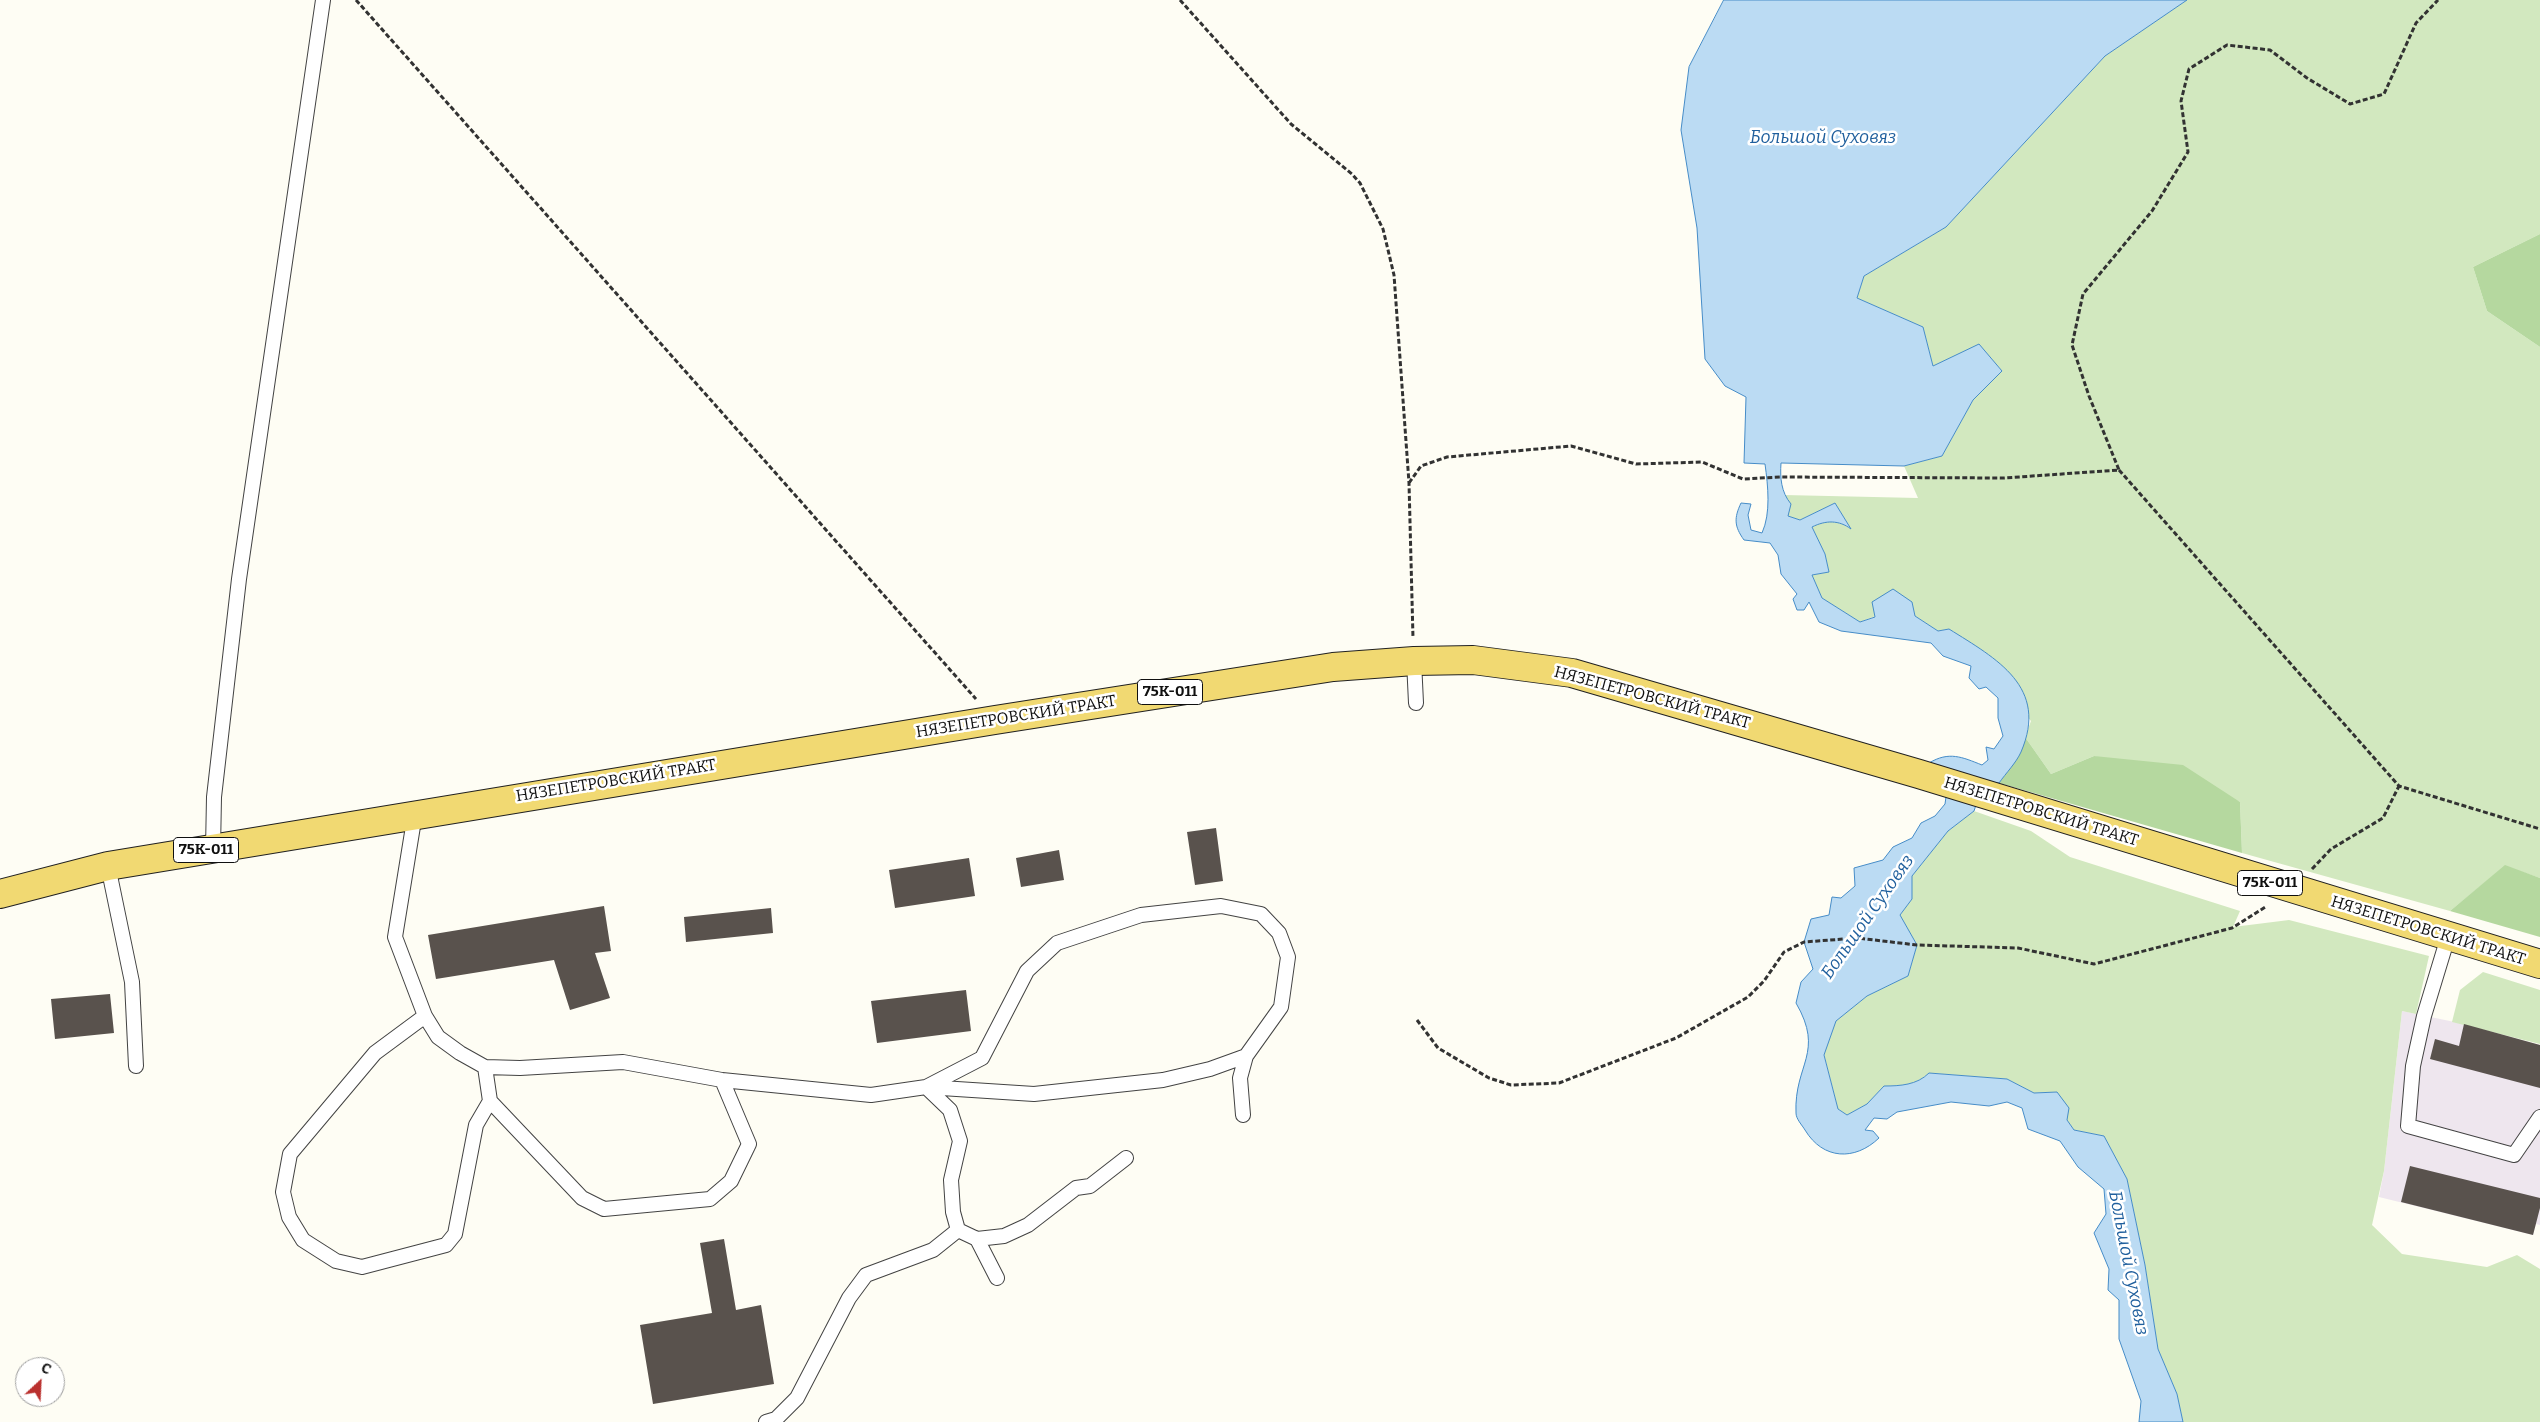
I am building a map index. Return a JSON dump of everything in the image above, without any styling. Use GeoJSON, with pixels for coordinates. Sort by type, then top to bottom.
{"type":"FeatureCollection","features":[{"type":"Feature","properties":{"kind":"main road","name":"НЯЗЕПЕТРОВСКИЙ ТРАКТ"},"geometry":{"type":"LineString","coordinates":[[0,894],[108,866],[994,720],[1333,667],[1414,661],[1473,660],[1572,673],[1919,774],[2293,890],[2540,964]]}},
{"type":"Feature","properties":{"kind":"lane"},"geometry":{"type":"LineString","coordinates":[[213,849],[214,797],[238,579],[323,0]]}},
{"type":"Feature","properties":{"kind":"lane"},"geometry":{"type":"LineString","coordinates":[[1414,661],[1416,703]]}},
{"type":"Feature","properties":{"kind":"lane"},"geometry":{"type":"LineString","coordinates":[[415,814],[395,937],[425,1016],[438,1037],[460,1053],[485,1067],[520,1068],[623,1062],[722,1080],[871,1095],[926,1088],[1034,1094],[1163,1080],[1210,1069],[1246,1056]]}},
{"type":"Feature","properties":{"kind":"lane"},"geometry":{"type":"LineString","coordinates":[[108,866],[132,982],[136,1066]]}},
{"type":"Feature","properties":{"kind":"lane"},"geometry":{"type":"LineString","coordinates":[[926,1088],[982,1058],[1027,971],[1057,943],[1141,914],[1221,906],[1260,914],[1278,933],[1288,957],[1281,1007],[1246,1056],[1240,1078],[1243,1115]]}},
{"type":"Feature","properties":{"kind":"lane"},"geometry":{"type":"LineString","coordinates":[[2448,936],[2424,1016],[2412,1066],[2408,1126],[2514,1154],[2540,1116]]}},
{"type":"Feature","properties":{"kind":"lane"},"geometry":{"type":"LineString","coordinates":[[425,1016],[375,1053],[290,1154],[283,1192],[289,1216],[304,1240],[336,1261],[362,1267],[446,1245],[455,1234],[476,1125],[490,1101]]}},
{"type":"Feature","properties":{"kind":"lane"},"geometry":{"type":"LineString","coordinates":[[485,1067],[490,1101],[582,1198],[604,1209],[710,1199],[731,1181],[748,1144],[722,1080]]}},
{"type":"Feature","properties":{"kind":"lane"},"geometry":{"type":"LineString","coordinates":[[926,1088],[950,1110],[960,1141],[951,1180],[953,1212],[958,1230],[977,1239],[1004,1236],[1028,1225],[1064,1196],[1076,1188],[1090,1186],[1126,1158]]}},
{"type":"Feature","properties":{"kind":"lane"},"geometry":{"type":"LineString","coordinates":[[766,1422],[776,1419],[797,1398],[848,1298],[866,1275],[933,1250],[958,1230]]}},
{"type":"Feature","properties":{"kind":"lane"},"geometry":{"type":"LineString","coordinates":[[977,1239],[997,1278]]}},
{"type":"Feature","properties":{"kind":"path"},"geometry":{"type":"LineString","coordinates":[[356,0],[994,720]]}},
{"type":"Feature","properties":{"kind":"path"},"geometry":{"type":"LineString","coordinates":[[1180,0],[1291,124],[1352,174],[1360,183],[1378,218],[1394,276],[1409,483],[1414,661]]}},
{"type":"Feature","properties":{"kind":"path"},"geometry":{"type":"LineString","coordinates":[[2438,0],[2416,23],[2384,94],[2350,104],[2307,78],[2270,50],[2227,45],[2189,69],[2181,101],[2188,152],[2152,211],[2083,294],[2072,345],[2089,396],[2119,470],[2399,786],[2540,829]]}},
{"type":"Feature","properties":{"kind":"path"},"geometry":{"type":"LineString","coordinates":[[1409,483],[1421,466],[1447,457],[1571,446],[1636,464],[1702,462],[1743,479],[1780,477],[2004,478],[2119,470]]}},
{"type":"Feature","properties":{"kind":"path"},"geometry":{"type":"LineString","coordinates":[[1417,1020],[1438,1048],[1489,1078],[1511,1085],[1559,1083],[1684,1034],[1748,997],[1764,981],[1784,952],[1804,942],[1857,938],[1917,945],[2018,948],[2094,964],[2232,928],[2293,890],[2331,849],[2383,818],[2399,786]]}},
{"type":"Feature","properties":{"kind":"shaded area"},"geometry":{"type":"Polygon","coordinates":[[[2402,1011],[2464,1024],[2540,1045],[2540,1225],[2536,1224],[2533,1235],[2379,1197],[2384,1171],[2402,1011]]]}},
{"type":"Feature","properties":{"kind":"green space"},"geometry":{"type":"Polygon","coordinates":[[[2187,0],[2540,0],[2540,234],[2473,267],[2487,311],[2540,347],[2540,878],[2505,866],[2450,911],[2242,853],[2240,802],[2094,756],[2051,774],[2025,737],[2031,721],[1949,629],[1938,631],[1915,616],[1912,602],[1860,622],[1822,598],[1812,575],[1829,572],[1825,554],[1812,527],[1831,522],[1841,523],[1850,528],[1835,503],[1800,520],[1787,516],[1784,495],[1918,498],[1904,466],[1942,456],[1973,400],[2002,371],[1979,345],[1933,366],[1923,327],[1857,298],[1864,276],[1946,227],[2105,56],[2187,0]]]}},
{"type":"Feature","properties":{"kind":"green space"},"geometry":{"type":"Polygon","coordinates":[[[2540,234],[2540,347],[2487,311],[2473,267],[2540,234]]]}},
{"type":"Feature","properties":{"kind":"green space"},"geometry":{"type":"Polygon","coordinates":[[[2025,737],[2051,774],[2094,756],[2183,765],[2240,802],[2242,853],[1999,783],[2020,753],[2025,737]]]}},
{"type":"Feature","properties":{"kind":"green space"},"geometry":{"type":"Polygon","coordinates":[[[1974,811],[2031,831],[2070,857],[2240,911],[2233,927],[2289,920],[2429,956],[2416,1014],[2402,1011],[2384,1171],[2372,1225],[2402,1254],[2487,1267],[2517,1255],[2540,1269],[2540,1422],[2183,1422],[2177,1394],[2158,1349],[2145,1265],[2127,1179],[2104,1136],[2074,1130],[2067,1120],[2057,1092],[2034,1093],[2007,1079],[1929,1073],[1914,1082],[1884,1086],[1867,1104],[1847,1115],[1838,1109],[1824,1054],[1836,1021],[1867,996],[1908,976],[1917,945],[1900,915],[1912,899],[1912,876],[1948,831],[1974,811]]]}},
{"type":"Feature","properties":{"kind":"green space"},"geometry":{"type":"Polygon","coordinates":[[[2505,865],[2540,878],[2540,937],[2450,911],[2505,865]]]}},
{"type":"Feature","properties":{"kind":"green space"},"geometry":{"type":"Polygon","coordinates":[[[2483,972],[2540,990],[2540,1044],[2452,1022],[2460,990],[2483,972]]]}},
{"type":"Feature","properties":{"kind":"water","name":"Большой Суховяз"},"geometry":{"type":"Polygon","coordinates":[[[1724,0],[2187,0],[2105,56],[1946,227],[1864,276],[1857,298],[1923,327],[1933,366],[1979,344],[2002,371],[1973,400],[1942,456],[1904,466],[1781,463],[1783,490],[1791,504],[1788,516],[1800,520],[1835,503],[1851,529],[1842,524],[1832,522],[1812,527],[1825,554],[1829,572],[1812,575],[1822,598],[1860,622],[1875,617],[1872,602],[1893,589],[1912,602],[1915,616],[1938,631],[1949,629],[2000,664],[2013,677],[2023,692],[2028,710],[2028,729],[2021,752],[2016,760],[1999,783],[1984,781],[1974,811],[1948,831],[1912,876],[1912,899],[1900,915],[1917,945],[1908,976],[1867,996],[1836,1021],[1824,1055],[1838,1109],[1847,1115],[1867,1104],[1884,1086],[1914,1082],[1929,1073],[2007,1079],[2034,1093],[2057,1092],[2069,1108],[2067,1120],[2074,1130],[2104,1136],[2127,1179],[2145,1265],[2158,1349],[2177,1394],[2183,1422],[2139,1422],[2141,1401],[2119,1339],[2119,1300],[2108,1290],[2109,1269],[2094,1233],[2106,1214],[2104,1189],[2078,1167],[2060,1141],[2028,1129],[2022,1108],[2007,1102],[1989,1106],[1951,1102],[1897,1112],[1887,1119],[1874,1118],[1865,1130],[1873,1131],[1879,1138],[1870,1145],[1860,1151],[1840,1154],[1830,1152],[1812,1140],[1797,1117],[1797,1096],[1808,1047],[1808,1034],[1796,1003],[1801,982],[1813,969],[1804,942],[1811,919],[1829,915],[1832,897],[1841,898],[1855,886],[1854,868],[1883,860],[1893,847],[1912,838],[1921,823],[1935,816],[1945,804],[1949,775],[1929,763],[1943,757],[1955,756],[1982,765],[1988,760],[1986,747],[1994,749],[2003,736],[1998,718],[1998,698],[1986,687],[1979,689],[1969,678],[1971,666],[1943,656],[1931,643],[1841,631],[1819,622],[1809,602],[1804,610],[1797,610],[1793,599],[1797,594],[1781,574],[1778,555],[1770,543],[1744,540],[1738,530],[1736,518],[1741,503],[1751,504],[1748,515],[1751,530],[1762,533],[1768,508],[1765,464],[1744,463],[1746,397],[1725,386],[1705,359],[1697,228],[1681,130],[1689,67],[1724,0]]]}},
{"type":"Feature","properties":{"kind":"building"},"geometry":{"type":"Polygon","coordinates":[[[1216,828],[1223,881],[1195,885],[1187,832],[1216,828]]]}},
{"type":"Feature","properties":{"kind":"building"},"geometry":{"type":"Polygon","coordinates":[[[1059,850],[1064,880],[1021,887],[1016,858],[1059,850]]]}},
{"type":"Feature","properties":{"kind":"building"},"geometry":{"type":"Polygon","coordinates":[[[969,858],[975,896],[895,908],[889,870],[969,858]]]}},
{"type":"Feature","properties":{"kind":"building"},"geometry":{"type":"Polygon","coordinates":[[[604,906],[611,951],[595,953],[610,998],[570,1010],[554,960],[436,979],[428,935],[604,906]]]}},
{"type":"Feature","properties":{"kind":"building"},"geometry":{"type":"Polygon","coordinates":[[[771,908],[773,933],[686,942],[684,917],[771,908]]]}},
{"type":"Feature","properties":{"kind":"building"},"geometry":{"type":"Polygon","coordinates":[[[966,990],[971,1031],[877,1043],[871,1001],[966,990]]]}},
{"type":"Feature","properties":{"kind":"building"},"geometry":{"type":"Polygon","coordinates":[[[110,994],[114,1033],[55,1039],[51,999],[110,994]]]}},
{"type":"Feature","properties":{"kind":"building"},"geometry":{"type":"Polygon","coordinates":[[[2464,1024],[2540,1045],[2540,1088],[2430,1059],[2435,1039],[2459,1046],[2464,1024]]]}},
{"type":"Feature","properties":{"kind":"building"},"geometry":{"type":"Polygon","coordinates":[[[2410,1166],[2540,1198],[2540,1208],[2533,1235],[2401,1202],[2410,1166]]]}},
{"type":"Feature","properties":{"kind":"building"},"geometry":{"type":"Polygon","coordinates":[[[724,1239],[736,1310],[761,1305],[774,1384],[653,1404],[640,1325],[712,1313],[700,1243],[724,1239]]]}}]}
